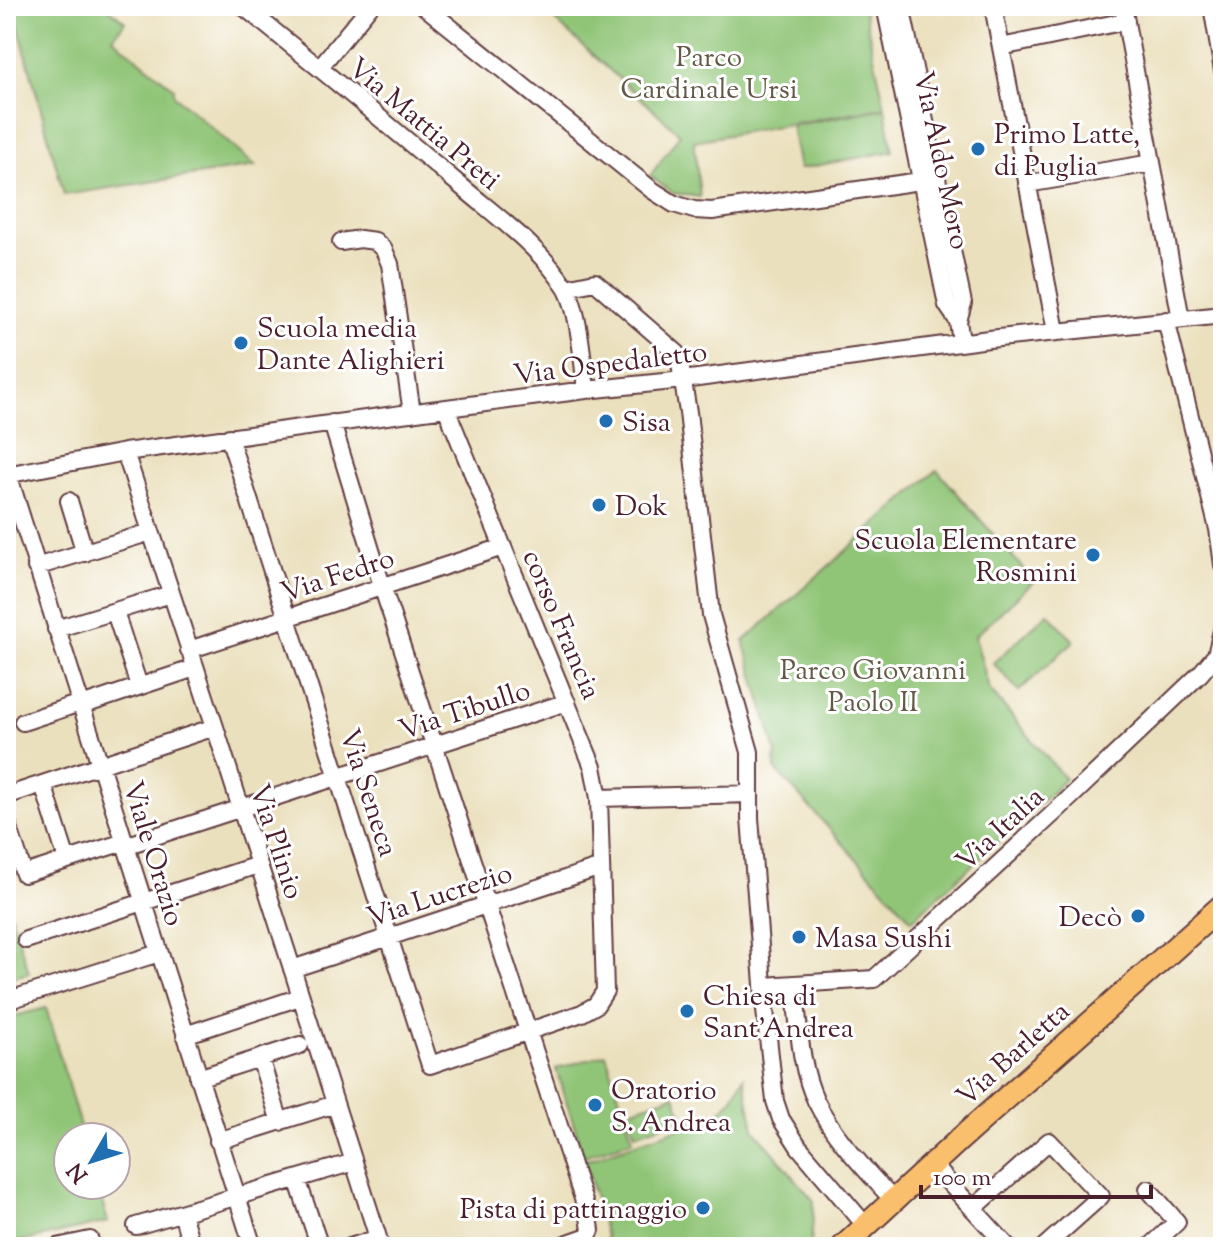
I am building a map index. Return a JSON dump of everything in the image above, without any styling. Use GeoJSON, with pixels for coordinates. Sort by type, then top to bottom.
{"type":"FeatureCollection","features":[{"type":"Feature","properties":{"kind":"main road","name":"Via Barletta"},"geometry":{"type":"LineString","coordinates":[[843,1247],[1223,905]]}},
{"type":"Feature","properties":{"kind":"street","name":"Via Mattia Preti"},"geometry":{"type":"LineString","coordinates":[[243,6],[543,259],[566,288],[576,322],[586,390]]}},
{"type":"Feature","properties":{"kind":"street"},"geometry":{"type":"LineString","coordinates":[[319,68],[370,6]]}},
{"type":"Feature","properties":{"kind":"street"},"geometry":{"type":"LineString","coordinates":[[424,6],[615,162],[674,204],[712,211],[928,178]]}},
{"type":"Feature","properties":{"kind":"street","name":"Via Aldo Moro"},"geometry":{"type":"LineString","coordinates":[[885,6],[963,303],[958,321],[961,342]]}},
{"type":"Feature","properties":{"kind":"street","name":"Via Aldo Moro"},"geometry":{"type":"LineString","coordinates":[[901,6],[928,178]]}},
{"type":"Feature","properties":{"kind":"street"},"geometry":{"type":"LineString","coordinates":[[993,6],[1056,331]]}},
{"type":"Feature","properties":{"kind":"street"},"geometry":{"type":"LineString","coordinates":[[1212,6],[1223,71]]}},
{"type":"Feature","properties":{"kind":"street"},"geometry":{"type":"LineString","coordinates":[[1001,47],[1124,13],[1152,163],[1173,320],[1223,565]]}},
{"type":"Feature","properties":{"kind":"street"},"geometry":{"type":"LineString","coordinates":[[1027,184],[1152,163]]}},
{"type":"Feature","properties":{"kind":"street"},"geometry":{"type":"LineString","coordinates":[[341,242],[360,239],[375,241],[384,250],[390,264],[412,413]]}},
{"type":"Feature","properties":{"kind":"street"},"geometry":{"type":"LineString","coordinates":[[566,288],[595,282],[677,353],[683,380],[711,615],[750,752],[763,986],[775,1101],[781,1119],[799,1147],[866,1226]]}},
{"type":"Feature","properties":{"kind":"street","name":"Via Ospedaletto"},"geometry":{"type":"LineString","coordinates":[[7,473],[125,452],[446,408],[961,342],[1223,315]]}},
{"type":"Feature","properties":{"kind":"street","name":"corso Francia"},"geometry":{"type":"LineString","coordinates":[[446,408],[593,767],[599,798],[605,991],[596,1005],[582,1013],[527,1031]]}},
{"type":"Feature","properties":{"kind":"street"},"geometry":{"type":"LineString","coordinates":[[332,423],[382,586],[589,1217],[591,1230],[588,1236],[557,1247]]}},
{"type":"Feature","properties":{"kind":"street","name":"Via Seneca"},"geometry":{"type":"LineString","coordinates":[[229,437],[430,1065],[527,1031]]}},
{"type":"Feature","properties":{"kind":"street","name":"Via Plinio"},"geometry":{"type":"LineString","coordinates":[[125,452],[380,1243]]}},
{"type":"Feature","properties":{"kind":"street","name":"Viale Orazio"},"geometry":{"type":"LineString","coordinates":[[7,473],[253,1247]]}},
{"type":"Feature","properties":{"kind":"street"},"geometry":{"type":"LineString","coordinates":[[69,501],[85,553]]}},
{"type":"Feature","properties":{"kind":"street"},"geometry":{"type":"LineString","coordinates":[[36,567],[151,532]]}},
{"type":"Feature","properties":{"kind":"street","name":"Via Fedro"},"geometry":{"type":"LineString","coordinates":[[189,650],[503,547]]}},
{"type":"Feature","properties":{"kind":"street"},"geometry":{"type":"LineString","coordinates":[[56,629],[171,594]]}},
{"type":"Feature","properties":{"kind":"street"},"geometry":{"type":"LineString","coordinates":[[115,612],[139,686]]}},
{"type":"Feature","properties":{"kind":"street","name":"Via Italia"},"geometry":{"type":"LineString","coordinates":[[763,986],[874,979],[1200,674],[1216,655],[1223,627]]}},
{"type":"Feature","properties":{"kind":"street"},"geometry":{"type":"LineString","coordinates":[[23,722],[195,668]]}},
{"type":"Feature","properties":{"kind":"street","name":"Via Tibullo"},"geometry":{"type":"LineString","coordinates":[[6,819],[24,874],[240,809],[567,702]]}},
{"type":"Feature","properties":{"kind":"street"},"geometry":{"type":"LineString","coordinates":[[6,796],[215,727]]}},
{"type":"Feature","properties":{"kind":"street"},"geometry":{"type":"LineString","coordinates":[[43,784],[67,860]]}},
{"type":"Feature","properties":{"kind":"street"},"geometry":{"type":"LineString","coordinates":[[599,798],[750,794]]}},
{"type":"Feature","properties":{"kind":"street"},"geometry":{"type":"LineString","coordinates":[[26,940],[258,865]]}},
{"type":"Feature","properties":{"kind":"street","name":"Via Lucrezio"},"geometry":{"type":"LineString","coordinates":[[292,969],[601,867]]}},
{"type":"Feature","properties":{"kind":"street"},"geometry":{"type":"LineString","coordinates":[[6,1001],[159,953]]}},
{"type":"Feature","properties":{"kind":"street"},"geometry":{"type":"LineString","coordinates":[[794,984],[805,1066],[816,1103],[832,1128],[893,1200]]}},
{"type":"Feature","properties":{"kind":"street"},"geometry":{"type":"LineString","coordinates":[[185,1035],[300,997]]}},
{"type":"Feature","properties":{"kind":"street"},"geometry":{"type":"LineString","coordinates":[[198,1078],[300,1045]]}},
{"type":"Feature","properties":{"kind":"street"},"geometry":{"type":"LineString","coordinates":[[260,1058],[280,1122]]}},
{"type":"Feature","properties":{"kind":"street"},"geometry":{"type":"LineString","coordinates":[[218,1141],[335,1104]]}},
{"type":"Feature","properties":{"kind":"street"},"geometry":{"type":"LineString","coordinates":[[973,1209],[1049,1141],[1101,1196],[1044,1247]]}},
{"type":"Feature","properties":{"kind":"street"},"geometry":{"type":"LineString","coordinates":[[136,1226],[354,1162]]}},
{"type":"Feature","properties":{"kind":"street"},"geometry":{"type":"LineString","coordinates":[[932,1164],[1008,1247]]}},
{"type":"Feature","properties":{"kind":"street"},"geometry":{"type":"LineString","coordinates":[[297,1179],[320,1247]]}},
{"type":"Feature","properties":{"kind":"street"},"geometry":{"type":"LineString","coordinates":[[1148,1189],[1177,1222],[1152,1247]]}},
{"type":"Feature","properties":{"kind":"street"},"geometry":{"type":"LineString","coordinates":[[182,1213],[188,1246]]}},
{"type":"Feature","properties":{"kind":"street"},"geometry":{"type":"LineString","coordinates":[[57,1247],[90,1240]]}},
{"type":"Feature","properties":{"kind":"street"},"geometry":{"type":"LineString","coordinates":[[350,1247],[380,1243]]}},
{"type":"Feature","properties":{"kind":"green space"},"geometry":{"type":"Polygon","coordinates":[[[13,6],[106,6],[125,22],[113,38],[174,88],[174,95],[255,166],[64,195],[13,6]]]}},
{"type":"Feature","properties":{"kind":"green space","name":"Parco Cardinale Ursi"},"geometry":{"type":"Polygon","coordinates":[[[539,6],[863,6],[885,107],[694,141],[700,197],[673,193],[650,176],[680,134],[539,6]]]}},
{"type":"Feature","properties":{"kind":"green space"},"geometry":{"type":"Polygon","coordinates":[[[885,108],[893,151],[799,169],[791,126],[885,108]]]}},
{"type":"Feature","properties":{"kind":"green space","name":"Parco Giovanni Paolo II"},"geometry":{"type":"Polygon","coordinates":[[[937,470],[1034,581],[975,636],[989,689],[1065,779],[912,920],[775,769],[776,752],[744,641],[937,470]]]}},
{"type":"Feature","properties":{"kind":"green space"},"geometry":{"type":"Polygon","coordinates":[[[1048,613],[1074,641],[1019,691],[993,663],[1048,613]]]}},
{"type":"Feature","properties":{"kind":"green space"},"geometry":{"type":"Polygon","coordinates":[[[6,899],[29,973],[6,979],[6,899]]]}},
{"type":"Feature","properties":{"kind":"green space"},"geometry":{"type":"Polygon","coordinates":[[[46,1008],[78,1121],[52,1121],[52,1201],[102,1201],[108,1222],[6,1245],[6,1018],[46,1008]]]}},
{"type":"Feature","properties":{"kind":"green space","name":"Oratorio S. Andrea"},"geometry":{"type":"Polygon","coordinates":[[[606,1054],[633,1140],[584,1156],[556,1069],[606,1054]]]}},
{"type":"Feature","properties":{"kind":"green space"},"geometry":{"type":"Polygon","coordinates":[[[744,1077],[754,1129],[814,1201],[811,1247],[609,1247],[585,1161],[717,1115],[733,1098],[744,1077]]]}},
{"type":"Feature","properties":{"kind":"green space"},"geometry":{"type":"Polygon","coordinates":[[[675,1095],[683,1118],[635,1134],[627,1111],[675,1095]]]}},
{"type":"Feature","properties":{"kind":"place","name":"Primo Latte, di Puglia"},"geometry":{"type":"Point","coordinates":[978,149]}},
{"type":"Feature","properties":{"kind":"place","name":"Scuola media Dante Alighieri"},"geometry":{"type":"Point","coordinates":[241,343]}},
{"type":"Feature","properties":{"kind":"place","name":"Sisa"},"geometry":{"type":"Point","coordinates":[606,421]}},
{"type":"Feature","properties":{"kind":"place","name":"Dok"},"geometry":{"type":"Point","coordinates":[599,505]}},
{"type":"Feature","properties":{"kind":"place","name":"Scuola Elementare Rosmini"},"geometry":{"type":"Point","coordinates":[1093,555]}},
{"type":"Feature","properties":{"kind":"place","name":"Decò"},"geometry":{"type":"Point","coordinates":[1138,916]}},
{"type":"Feature","properties":{"kind":"place","name":"Masa Sushi"},"geometry":{"type":"Point","coordinates":[799,937]}},
{"type":"Feature","properties":{"kind":"place","name":"Chiesa di Sant'Andrea"},"geometry":{"type":"Point","coordinates":[687,1011]}},
{"type":"Feature","properties":{"kind":"place","name":"Oratorio S. Andrea"},"geometry":{"type":"Point","coordinates":[595,1105]}},
{"type":"Feature","properties":{"kind":"place","name":"Pista di pattinaggio"},"geometry":{"type":"Point","coordinates":[703,1208]}}]}
